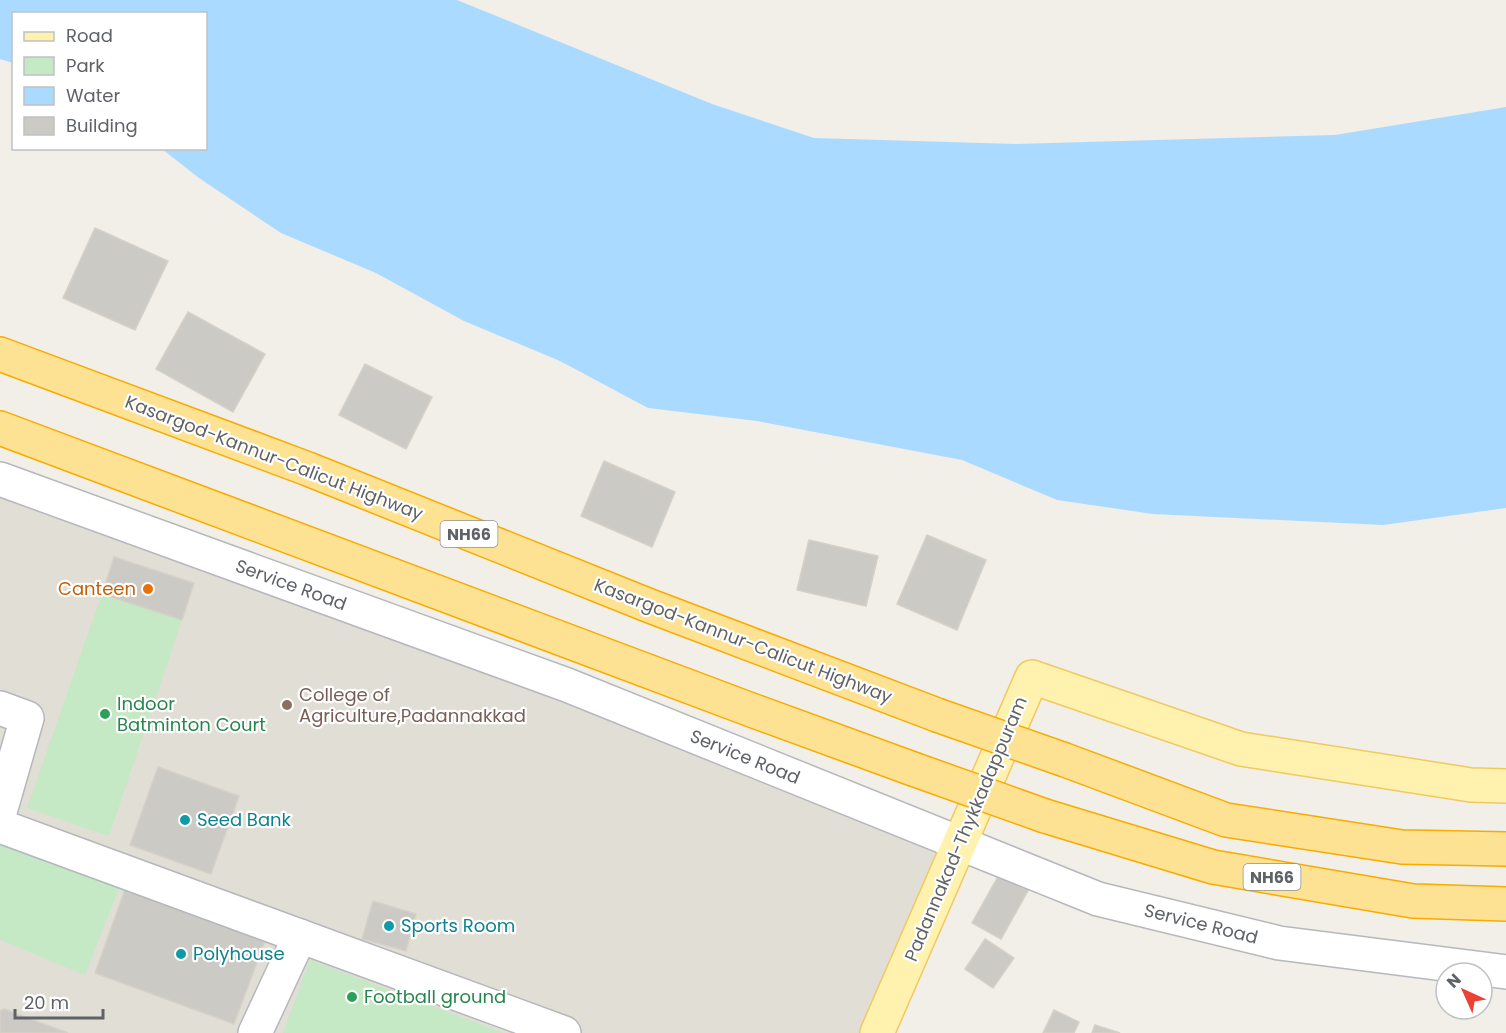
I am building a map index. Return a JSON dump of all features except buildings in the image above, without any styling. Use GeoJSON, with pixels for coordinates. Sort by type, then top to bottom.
{"type":"FeatureCollection","features":[{"type":"Feature","properties":{"kind":"highway","name":"Kasargod-Kannur-Calicut Highway"},"geometry":{"type":"LineString","coordinates":[[0,354],[308,469],[650,606],[937,715],[1226,820],[1402,847],[1506,849]]}},
{"type":"Feature","properties":{"kind":"highway","name":"NH66"},"geometry":{"type":"LineString","coordinates":[[0,428],[754,711],[1045,816],[1213,867],[1413,901],[1506,904]]}},
{"type":"Feature","properties":{"kind":"main road","name":"Padannakad-Thykkadappuram"},"geometry":{"type":"LineString","coordinates":[[877,1033],[1032,677],[1241,749],[1471,785],[1506,786]]}},
{"type":"Feature","properties":{"kind":"street","name":"Service Road"},"geometry":{"type":"LineString","coordinates":[[0,479],[567,685],[1098,899],[1279,944],[1506,972]]}},
{"type":"Feature","properties":{"kind":"street"},"geometry":{"type":"LineString","coordinates":[[0,708],[27,718],[0,812]]}},
{"type":"Feature","properties":{"kind":"street"},"geometry":{"type":"LineString","coordinates":[[0,826],[564,1033]]}},
{"type":"Feature","properties":{"kind":"street"},"geometry":{"type":"LineString","coordinates":[[255,1033],[300,936]]}},
{"type":"Feature","properties":{"kind":"shaded area","name":"College of Agriculture,Padannakkad"},"geometry":{"type":"Polygon","coordinates":[[[0,489],[206,565],[941,845],[867,1033],[0,1033],[0,489]]]}},
{"type":"Feature","properties":{"kind":"green space","name":"Indoor Batminton Court"},"geometry":{"type":"Polygon","coordinates":[[[102,594],[182,620],[109,836],[27,808],[102,594]]]}},
{"type":"Feature","properties":{"kind":"green space"},"geometry":{"type":"Polygon","coordinates":[[[0,843],[121,883],[85,975],[0,940],[0,843]]]}},
{"type":"Feature","properties":{"kind":"green space","name":"Football ground"},"geometry":{"type":"Polygon","coordinates":[[[310,960],[504,1033],[283,1033],[310,960]]]}},
{"type":"Feature","properties":{"kind":"water"},"geometry":{"type":"Polygon","coordinates":[[[0,0],[457,0],[712,104],[814,138],[1015,144],[1335,135],[1506,107],[1506,508],[1383,525],[1153,514],[1057,500],[962,460],[757,421],[648,408],[560,361],[464,321],[376,273],[281,233],[199,178],[163,150],[207,150],[207,12],[12,12],[12,63],[0,59],[0,0]]]}},
{"type":"Feature","properties":{"kind":"place","name":"Canteen"},"geometry":{"type":"Point","coordinates":[148,589]}},
{"type":"Feature","properties":{"kind":"place","name":"College of Agriculture,Padannakkad"},"geometry":{"type":"Point","coordinates":[287,705]}},
{"type":"Feature","properties":{"kind":"place","name":"Indoor Batminton Court"},"geometry":{"type":"Point","coordinates":[105,714]}},
{"type":"Feature","properties":{"kind":"place","name":"Seed Bank"},"geometry":{"type":"Point","coordinates":[185,820]}},
{"type":"Feature","properties":{"kind":"place","name":"Sports Room"},"geometry":{"type":"Point","coordinates":[389,926]}},
{"type":"Feature","properties":{"kind":"place","name":"Polyhouse"},"geometry":{"type":"Point","coordinates":[181,954]}},
{"type":"Feature","properties":{"kind":"place","name":"Football ground"},"geometry":{"type":"Point","coordinates":[352,997]}}]}
